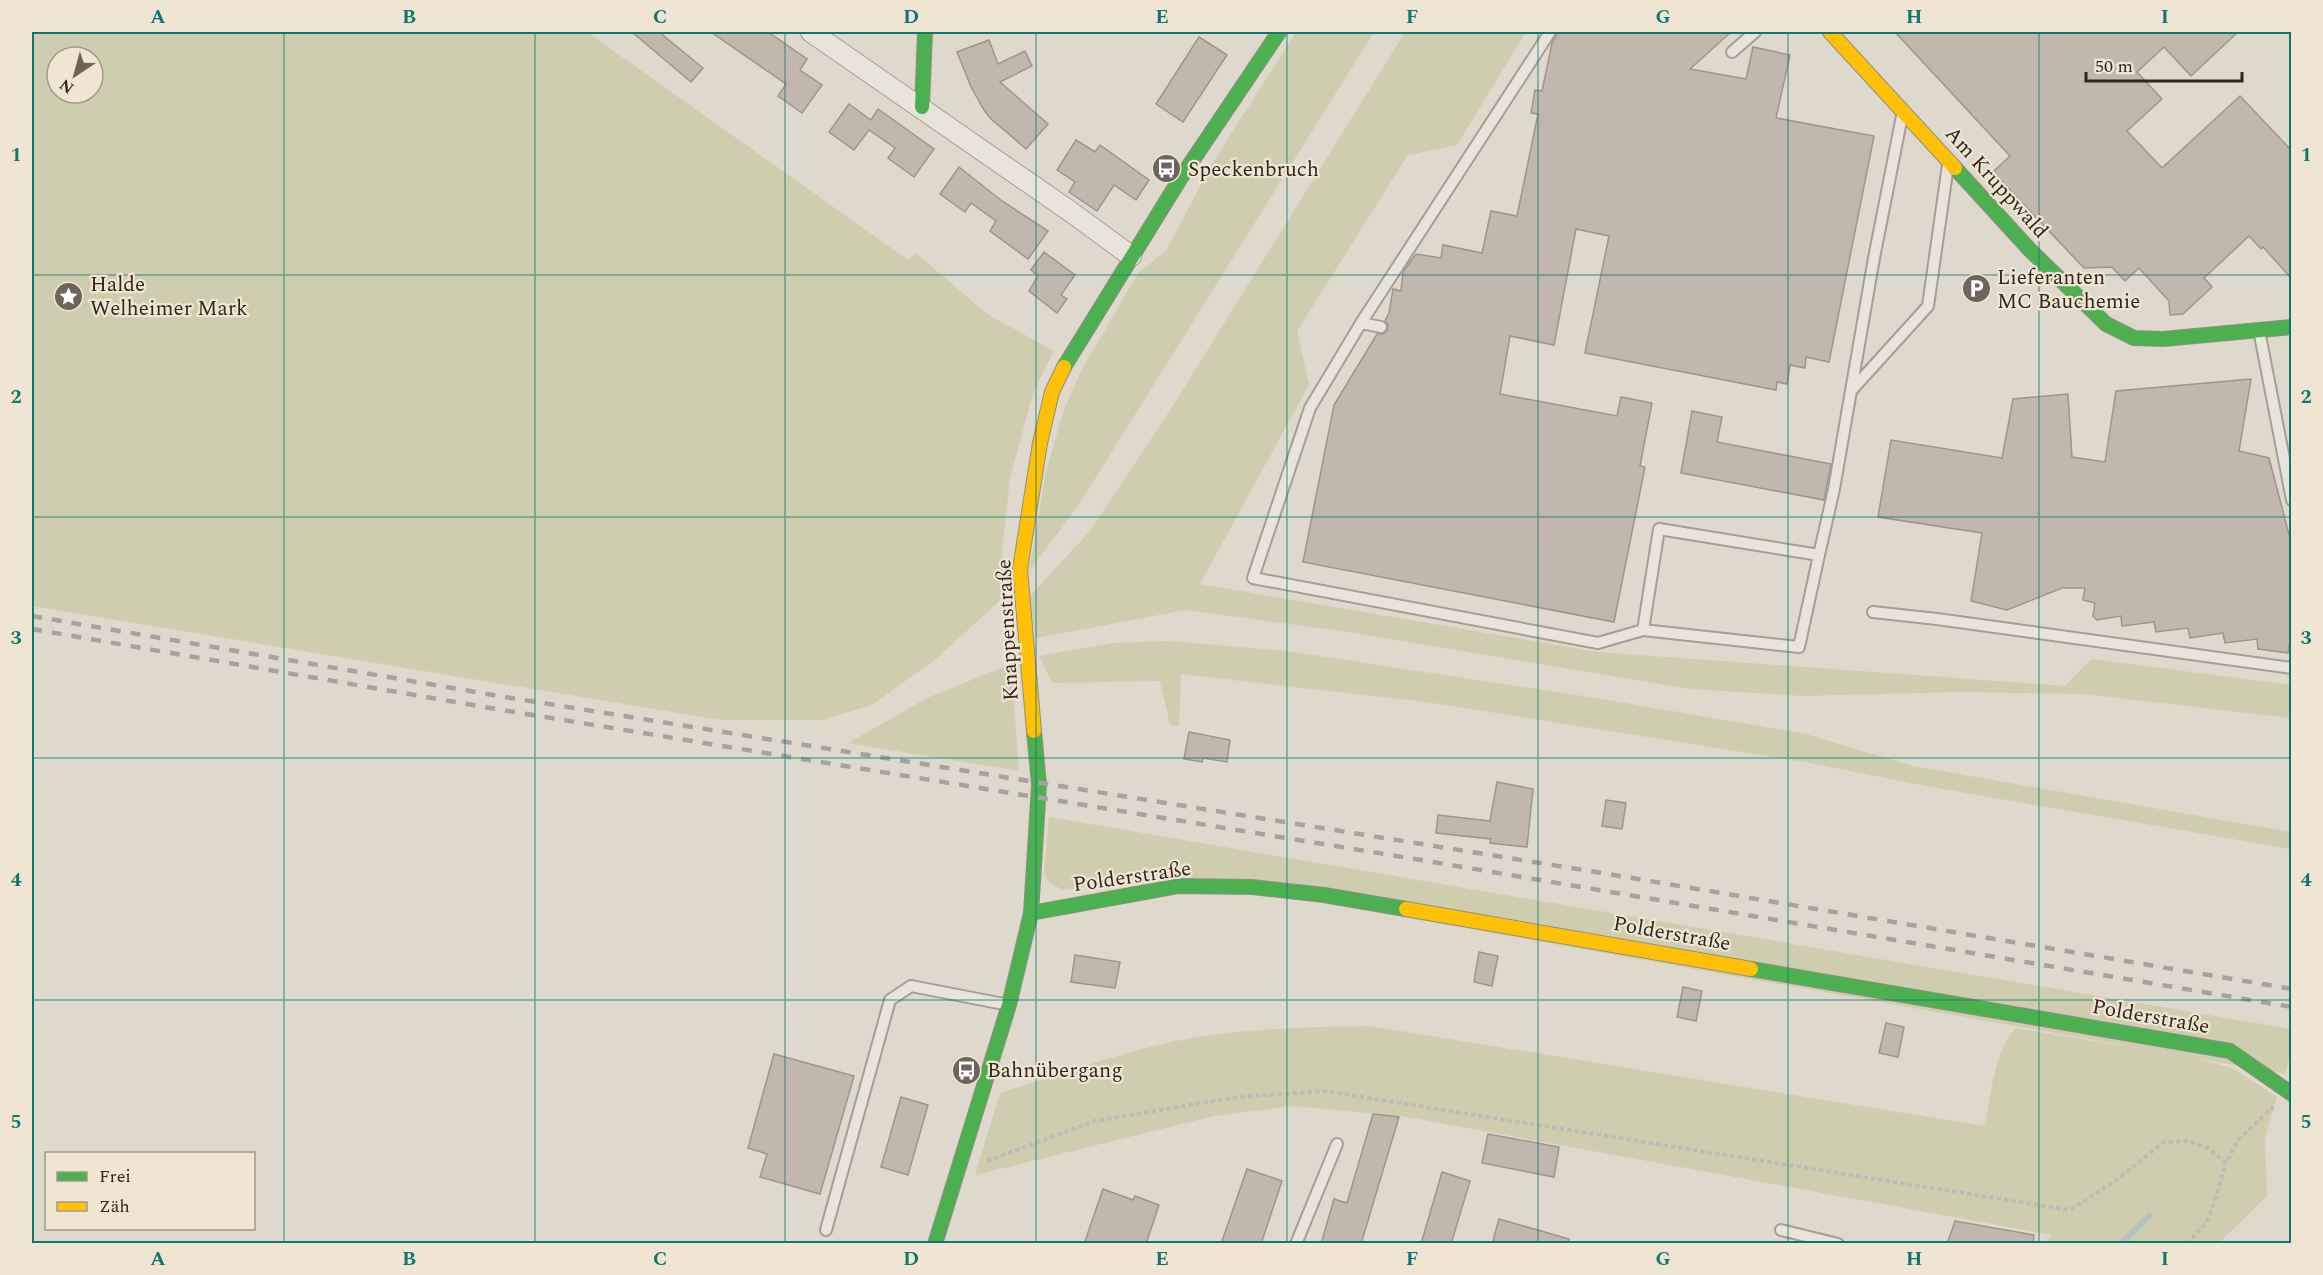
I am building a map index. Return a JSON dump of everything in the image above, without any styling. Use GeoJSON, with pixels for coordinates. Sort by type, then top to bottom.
{"type":"FeatureCollection","features":[{"type":"Feature","properties":{"kind":"street"},"geometry":{"type":"LineString","coordinates":[[811,32],[922,107],[1131,256]]}},
{"type":"Feature","properties":{"kind":"street"},"geometry":{"type":"LineString","coordinates":[[922,107],[924,32]]}},
{"type":"Feature","properties":{"kind":"street","name":"Knappenstraße"},"geometry":{"type":"LineString","coordinates":[[934,1244],[1009,1005],[1031,913],[1040,785],[1020,569],[1040,443],[1052,393],[1071,353],[1131,256],[1279,32]]}},
{"type":"Feature","properties":{"kind":"street","name":"Am Kruppwald"},"geometry":{"type":"LineString","coordinates":[[1831,32],[2030,250],[2106,324],[2134,338],[2163,339],[2292,327]]}},
{"type":"Feature","properties":{"kind":"street","name":"Polderstraße"},"geometry":{"type":"LineString","coordinates":[[1031,913],[1179,886],[1252,887],[1324,895],[2230,1051],[2290,1093]]}},
{"type":"Feature","properties":{"kind":"lane"},"geometry":{"type":"LineString","coordinates":[[1550,32],[1361,323],[1310,408],[1253,578],[1598,644],[1643,630],[1798,647],[1834,489],[1874,258],[1904,110]]}},
{"type":"Feature","properties":{"kind":"lane"},"geometry":{"type":"LineString","coordinates":[[1732,52],[1755,32]]}},
{"type":"Feature","properties":{"kind":"lane"},"geometry":{"type":"LineString","coordinates":[[1851,391],[1928,306],[1948,159]]}},
{"type":"Feature","properties":{"kind":"lane"},"geometry":{"type":"LineString","coordinates":[[1361,323],[1381,327]]}},
{"type":"Feature","properties":{"kind":"lane"},"geometry":{"type":"LineString","coordinates":[[2259,329],[2292,501]]}},
{"type":"Feature","properties":{"kind":"lane"},"geometry":{"type":"LineString","coordinates":[[1643,630],[1659,529],[1819,555]]}},
{"type":"Feature","properties":{"kind":"lane"},"geometry":{"type":"LineString","coordinates":[[1873,612],[2292,668]]}},
{"type":"Feature","properties":{"kind":"lane"},"geometry":{"type":"LineString","coordinates":[[825,1230],[890,1000],[911,986],[1009,1005]]}},
{"type":"Feature","properties":{"kind":"lane"},"geometry":{"type":"LineString","coordinates":[[1296,1244],[1337,1144]]}},
{"type":"Feature","properties":{"kind":"lane"},"geometry":{"type":"LineString","coordinates":[[1781,1230],[1838,1244]]}},
{"type":"Feature","properties":{"kind":"path"},"geometry":{"type":"LineString","coordinates":[[963,1157],[978,1164],[1095,1121],[1238,1097],[1325,1091],[2070,1210],[2114,1182],[2164,1142],[2188,1141],[2208,1148],[2226,1163]]}},
{"type":"Feature","properties":{"kind":"path"},"geometry":{"type":"LineString","coordinates":[[2187,1244],[2206,1223],[2226,1163],[2238,1140],[2290,1093]]}},
{"type":"Feature","properties":{"kind":"shaded area"},"geometry":{"type":"Polygon","coordinates":[[[32,32],[587,32],[908,260],[916,253],[987,314],[1054,351],[1033,393],[1010,479],[1002,551],[1005,596],[937,658],[872,705],[821,720],[720,720],[32,606],[32,32]]]}},
{"type":"Feature","properties":{"kind":"shaded area"},"geometry":{"type":"Polygon","coordinates":[[[1296,32],[1374,32],[1076,509],[1029,571],[1046,471],[1064,410],[1082,369],[1139,272],[1166,251],[1210,167],[1296,32]]]}},
{"type":"Feature","properties":{"kind":"shaded area"},"geometry":{"type":"Polygon","coordinates":[[[1405,32],[1526,32],[1457,145],[1408,155],[1297,331],[1309,385],[1200,584],[1598,652],[2065,686],[2091,659],[2291,685],[2291,718],[2084,694],[1962,692],[1803,696],[1689,689],[1341,631],[1186,610],[1036,638],[1029,597],[1090,531],[1172,407],[1405,32]]]}},
{"type":"Feature","properties":{"kind":"shaded area"},"geometry":{"type":"Polygon","coordinates":[[[1169,641],[1287,651],[1602,699],[1806,734],[1913,766],[2291,832],[2291,849],[1931,787],[1805,762],[1426,702],[1181,674],[1179,726],[1170,725],[1160,681],[1052,683],[1039,656],[1113,643],[1169,641]]]}},
{"type":"Feature","properties":{"kind":"shaded area"},"geometry":{"type":"Polygon","coordinates":[[[1011,664],[1019,771],[848,743],[927,698],[1011,664]]]}},
{"type":"Feature","properties":{"kind":"shaded area"},"geometry":{"type":"Polygon","coordinates":[[[1049,817],[2291,1029],[2291,1051],[2285,1074],[1166,875],[1063,890],[1050,883],[1044,874],[1049,817]]]}},
{"type":"Feature","properties":{"kind":"shaded area"},"geometry":{"type":"Polygon","coordinates":[[[1370,1026],[1984,1126],[1998,1061],[2008,1038],[2016,1028],[2191,1057],[2232,1068],[2277,1097],[2265,1138],[2267,1196],[2219,1243],[2044,1243],[2052,1235],[1401,1116],[1293,1106],[1214,1116],[975,1175],[1000,1093],[1123,1054],[1198,1037],[1262,1030],[1370,1026]]]}},
{"type":"Feature","properties":{"kind":"building"},"geometry":{"type":"Polygon","coordinates":[[[632,32],[659,32],[703,68],[691,82],[632,32]]]}},
{"type":"Feature","properties":{"kind":"building"},"geometry":{"type":"Polygon","coordinates":[[[711,32],[768,32],[807,59],[800,70],[822,85],[802,113],[778,96],[786,84],[711,32]]]}},
{"type":"Feature","properties":{"kind":"building"},"geometry":{"type":"Polygon","coordinates":[[[1558,32],[1731,32],[1690,69],[1746,79],[1753,47],[1790,55],[1776,118],[1874,136],[1829,362],[1806,357],[1805,368],[1790,365],[1787,384],[1777,382],[1776,390],[1585,353],[1609,236],[1576,229],[1554,345],[1510,336],[1500,394],[1617,416],[1621,397],[1652,403],[1640,466],[1645,467],[1614,622],[1303,562],[1334,405],[1377,334],[1387,331],[1388,325],[1385,321],[1389,313],[1393,289],[1401,291],[1403,272],[1416,254],[1441,258],[1443,245],[1482,253],[1491,211],[1517,216],[1538,114],[1531,113],[1535,90],[1542,91],[1552,43],[1558,32]]]}},
{"type":"Feature","properties":{"kind":"building"},"geometry":{"type":"Polygon","coordinates":[[[1895,32],[2238,32],[2191,76],[2164,47],[2137,72],[2162,99],[2127,131],[2162,168],[2240,96],[2292,151],[2292,279],[2263,247],[2261,249],[2249,236],[2204,278],[2212,287],[2183,314],[2170,315],[2169,301],[2139,268],[2125,281],[2112,267],[2084,268],[1993,172],[2010,156],[1895,32]]]}},
{"type":"Feature","properties":{"kind":"building"},"geometry":{"type":"Polygon","coordinates":[[[1199,37],[1227,55],[1183,122],[1156,104],[1199,37]]]}},
{"type":"Feature","properties":{"kind":"building"},"geometry":{"type":"Polygon","coordinates":[[[989,40],[998,64],[1025,51],[1032,66],[1000,82],[1048,124],[1026,149],[984,110],[971,87],[957,52],[989,40]]]}},
{"type":"Feature","properties":{"kind":"building"},"geometry":{"type":"Polygon","coordinates":[[[849,104],[871,120],[878,109],[934,149],[914,177],[888,158],[895,148],[869,130],[854,150],[829,132],[849,104]]]}},
{"type":"Feature","properties":{"kind":"building"},"geometry":{"type":"Polygon","coordinates":[[[1076,140],[1095,152],[1100,145],[1149,180],[1136,200],[1114,185],[1097,211],[1069,192],[1075,182],[1057,170],[1076,140]]]}},
{"type":"Feature","properties":{"kind":"building"},"geometry":{"type":"Polygon","coordinates":[[[959,167],[1002,201],[1048,231],[1028,259],[990,231],[996,221],[971,203],[965,212],[940,194],[959,167]]]}},
{"type":"Feature","properties":{"kind":"building"},"geometry":{"type":"Polygon","coordinates":[[[1044,252],[1075,275],[1061,295],[1067,299],[1057,313],[1029,291],[1038,276],[1031,270],[1044,252]]]}},
{"type":"Feature","properties":{"kind":"building"},"geometry":{"type":"Polygon","coordinates":[[[2251,379],[2239,451],[2269,458],[2292,546],[2292,630],[2288,653],[2258,649],[2257,639],[2225,643],[2223,633],[2190,638],[2188,628],[2156,632],[2154,622],[2122,626],[2121,616],[2097,620],[2093,616],[2095,603],[2083,600],[2085,588],[2062,588],[2007,610],[1971,601],[1982,533],[1878,517],[1891,440],[2002,458],[2013,399],[2068,394],[2072,457],[2105,462],[2116,391],[2251,379]]]}},
{"type":"Feature","properties":{"kind":"building"},"geometry":{"type":"Polygon","coordinates":[[[1692,411],[1722,417],[1717,442],[1831,464],[1824,500],[1681,473],[1692,411]]]}},
{"type":"Feature","properties":{"kind":"building"},"geometry":{"type":"Polygon","coordinates":[[[1189,732],[1230,740],[1227,762],[1203,758],[1202,762],[1184,759],[1189,732]]]}},
{"type":"Feature","properties":{"kind":"building"},"geometry":{"type":"Polygon","coordinates":[[[1497,782],[1533,789],[1527,847],[1490,843],[1491,839],[1436,833],[1438,815],[1490,821],[1497,782]]]}},
{"type":"Feature","properties":{"kind":"building"},"geometry":{"type":"Polygon","coordinates":[[[1606,800],[1626,803],[1622,829],[1602,826],[1606,800]]]}},
{"type":"Feature","properties":{"kind":"building"},"geometry":{"type":"Polygon","coordinates":[[[1479,952],[1498,956],[1492,986],[1474,982],[1479,952]]]}},
{"type":"Feature","properties":{"kind":"building"},"geometry":{"type":"Polygon","coordinates":[[[1075,955],[1120,962],[1115,988],[1071,982],[1075,955]]]}},
{"type":"Feature","properties":{"kind":"building"},"geometry":{"type":"Polygon","coordinates":[[[1683,987],[1702,991],[1696,1021],[1677,1017],[1683,987]]]}},
{"type":"Feature","properties":{"kind":"building"},"geometry":{"type":"Polygon","coordinates":[[[1886,1023],[1904,1027],[1898,1057],[1879,1053],[1886,1023]]]}},
{"type":"Feature","properties":{"kind":"building"},"geometry":{"type":"Polygon","coordinates":[[[774,1054],[854,1076],[820,1194],[760,1177],[767,1154],[748,1148],[774,1054]]]}},
{"type":"Feature","properties":{"kind":"building"},"geometry":{"type":"Polygon","coordinates":[[[901,1097],[928,1105],[908,1175],[881,1167],[901,1097]]]}},
{"type":"Feature","properties":{"kind":"building"},"geometry":{"type":"Polygon","coordinates":[[[1373,1114],[1399,1117],[1361,1244],[1321,1244],[1334,1199],[1347,1203],[1373,1114]]]}},
{"type":"Feature","properties":{"kind":"building"},"geometry":{"type":"Polygon","coordinates":[[[1488,1134],[1559,1147],[1554,1177],[1482,1163],[1488,1134]]]}},
{"type":"Feature","properties":{"kind":"building"},"geometry":{"type":"Polygon","coordinates":[[[1247,1169],[1282,1181],[1261,1244],[1221,1244],[1247,1169]]]}},
{"type":"Feature","properties":{"kind":"building"},"geometry":{"type":"Polygon","coordinates":[[[1442,1172],[1470,1181],[1451,1244],[1421,1244],[1442,1172]]]}},
{"type":"Feature","properties":{"kind":"building"},"geometry":{"type":"Polygon","coordinates":[[[1103,1189],[1133,1200],[1135,1196],[1159,1205],[1146,1244],[1084,1244],[1103,1189]]]}},
{"type":"Feature","properties":{"kind":"building"},"geometry":{"type":"Polygon","coordinates":[[[1499,1219],[1569,1239],[1568,1244],[1492,1244],[1499,1219]]]}},
{"type":"Feature","properties":{"kind":"building"},"geometry":{"type":"Polygon","coordinates":[[[1955,1221],[2034,1235],[2033,1244],[1947,1244],[1955,1221]]]}},
{"type":"Feature","properties":{"kind":"waterway"},"geometry":{"type":"LineString","coordinates":[[2121,1244],[2149,1216]]}},
{"type":"Feature","properties":{"kind":"railway"},"geometry":{"type":"LineString","coordinates":[[32,616],[493,695],[1596,872],[2292,989]]}},
{"type":"Feature","properties":{"kind":"railway"},"geometry":{"type":"LineString","coordinates":[[32,629],[490,708],[1427,861],[2292,1007]]}},
{"type":"Feature","properties":{"kind":"traffic: fast"},"geometry":{"type":"LineString","coordinates":[[922,107],[925,32]]}},
{"type":"Feature","properties":{"kind":"traffic: fast"},"geometry":{"type":"LineString","coordinates":[[1064,367],[1180,179],[1279,32]]}},
{"type":"Feature","properties":{"kind":"traffic: fast"},"geometry":{"type":"LineString","coordinates":[[1955,168],[2030,250],[2106,324],[2134,338],[2163,339],[2292,327]]}},
{"type":"Feature","properties":{"kind":"traffic: fast"},"geometry":{"type":"LineString","coordinates":[[935,1244],[1009,1005],[1031,913],[1039,785],[1034,731]]}},
{"type":"Feature","properties":{"kind":"traffic: fast"},"geometry":{"type":"LineString","coordinates":[[1031,913],[1179,886],[1252,887],[1324,895],[1406,909]]}},
{"type":"Feature","properties":{"kind":"traffic: fast"},"geometry":{"type":"LineString","coordinates":[[1751,969],[2230,1051],[2292,1094]]}},
{"type":"Feature","properties":{"kind":"traffic: slow"},"geometry":{"type":"LineString","coordinates":[[1830,32],[1955,168]]}},
{"type":"Feature","properties":{"kind":"traffic: slow"},"geometry":{"type":"LineString","coordinates":[[1034,731],[1020,569],[1040,443],[1052,392],[1064,367]]}},
{"type":"Feature","properties":{"kind":"traffic: slow"},"geometry":{"type":"LineString","coordinates":[[1406,909],[1751,969]]}},
{"type":"Feature","properties":{"kind":"place","name":"Speckenbruch"},"geometry":{"type":"Point","coordinates":[1167,169]}},
{"type":"Feature","properties":{"kind":"place","name":"Lieferanten MC Bauchemie"},"geometry":{"type":"Point","coordinates":[1976,289]}},
{"type":"Feature","properties":{"kind":"place","name":"Halde Welheimer Mark"},"geometry":{"type":"Point","coordinates":[69,296]}},
{"type":"Feature","properties":{"kind":"place","name":"Bahnübergang"},"geometry":{"type":"Point","coordinates":[966,1070]}}]}
